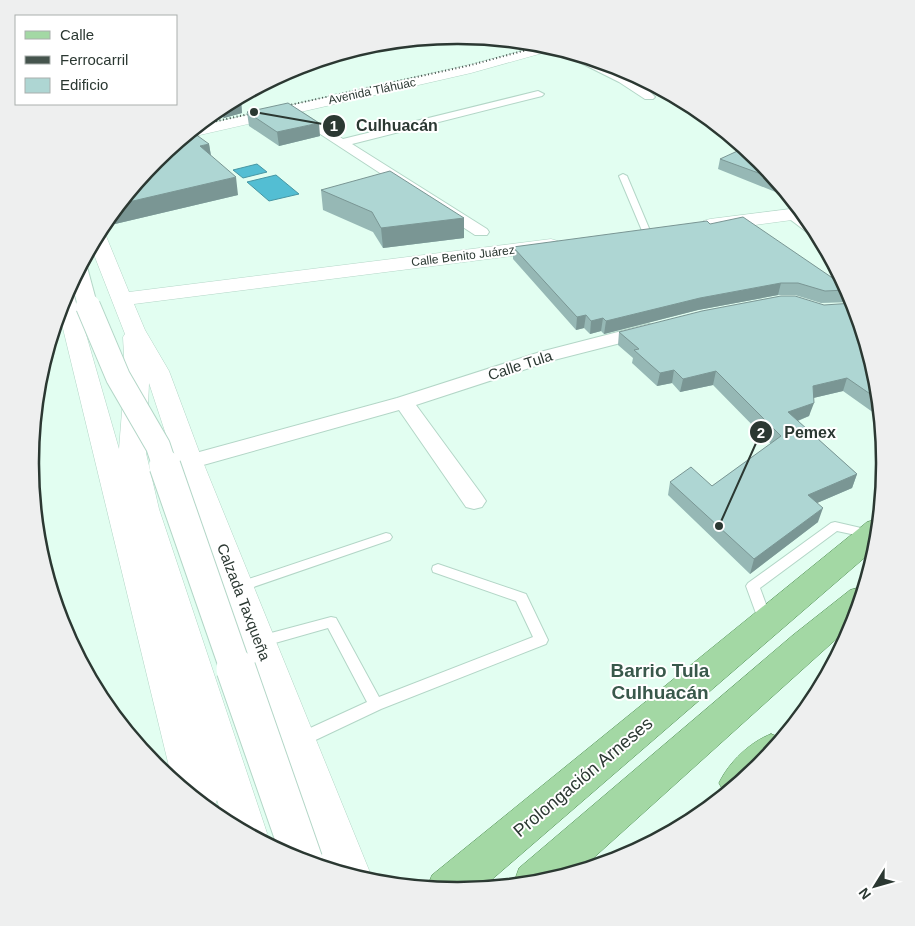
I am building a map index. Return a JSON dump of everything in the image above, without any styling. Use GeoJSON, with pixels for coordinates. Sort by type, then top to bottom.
{"type":"FeatureCollection","features":[{"type":"Feature","properties":{"kind":"main road","name":"Avenida Tláhuac"},"geometry":{"type":"LineString","coordinates":[[207,128],[409,79],[514,48]]}},
{"type":"Feature","properties":{"kind":"main road","name":"Avenida Tláhuac"},"geometry":{"type":"LineString","coordinates":[[226,115],[538,52]]}},
{"type":"Feature","properties":{"kind":"main road"},"geometry":{"type":"LineString","coordinates":[[695,227],[795,214]]}},
{"type":"Feature","properties":{"kind":"main road","name":"Calle Benito Juárez"},"geometry":{"type":"LineString","coordinates":[[123,299],[568,243]]}},
{"type":"Feature","properties":{"kind":"main road","name":"Calzada Taxqueña"},"geometry":{"type":"LineString","coordinates":[[100,245],[134,330],[157,371],[189,462],[347,866]]}},
{"type":"Feature","properties":{"kind":"main road","name":"Calzada Taxqueña"},"geometry":{"type":"LineString","coordinates":[[81,281],[88,307],[118,377],[158,446],[299,851]]}},
{"type":"Feature","properties":{"kind":"main road"},"geometry":{"type":"LineString","coordinates":[[67,314],[195,789]]}},
{"type":"Feature","properties":{"kind":"main road","name":"Calzada Taxqueña"},"geometry":{"type":"LineString","coordinates":[[134,330],[137,374],[132,452],[144,509],[245,824]]}},
{"type":"Feature","properties":{"kind":"main road","name":"Prolongación Arneses"},"geometry":{"type":"LineString","coordinates":[[457,882],[870,537]]}},
{"type":"Feature","properties":{"kind":"main road"},"geometry":{"type":"LineString","coordinates":[[546,872],[805,645],[850,608]]}},
{"type":"Feature","properties":{"kind":"main road"},"geometry":{"type":"LineString","coordinates":[[322,860],[329,842],[330,828],[327,815]]}},
{"type":"Feature","properties":{"kind":"street"},"geometry":{"type":"LineString","coordinates":[[605,71],[649,97]]}},
{"type":"Feature","properties":{"kind":"street"},"geometry":{"type":"LineString","coordinates":[[341,143],[538,94]]}},
{"type":"Feature","properties":{"kind":"street"},"geometry":{"type":"LineString","coordinates":[[288,109],[481,232]]}},
{"type":"Feature","properties":{"kind":"street","name":"Calle Tula"},"geometry":{"type":"LineString","coordinates":[[189,462],[404,402],[547,356],[670,325]]}},
{"type":"Feature","properties":{"kind":"street"},"geometry":{"type":"LineString","coordinates":[[404,402],[474,501]]}},
{"type":"Feature","properties":{"kind":"lane"},"geometry":{"type":"LineString","coordinates":[[623,176],[647,233]]}},
{"type":"Feature","properties":{"kind":"lane"},"geometry":{"type":"LineString","coordinates":[[238,587],[386,537]]}},
{"type":"Feature","properties":{"kind":"lane"},"geometry":{"type":"LineString","coordinates":[[298,741],[376,705],[541,640],[522,598],[438,569]]}},
{"type":"Feature","properties":{"kind":"lane"},"geometry":{"type":"LineString","coordinates":[[259,642],[331,622],[376,705]]}},
{"type":"Feature","properties":{"kind":"water"},"geometry":{"type":"Polygon","coordinates":[[[257,164],[267,172],[243,178],[233,170],[257,164]]]}},
{"type":"Feature","properties":{"kind":"water"},"geometry":{"type":"Polygon","coordinates":[[[276,175],[299,194],[269,201],[247,182],[276,175]]]}},
{"type":"Feature","properties":{"kind":"building"},"geometry":{"type":"Polygon","coordinates":[[[288,103],[319,123],[277,132],[247,112],[288,103]]]}},
{"type":"Feature","properties":{"kind":"building"},"geometry":{"type":"Polygon","coordinates":[[[197,135],[209,144],[200,146],[236,177],[131,202],[161,167],[197,135]]]}},
{"type":"Feature","properties":{"kind":"building"},"geometry":{"type":"Polygon","coordinates":[[[737,151],[760,173],[720,159],[737,151]]]}},
{"type":"Feature","properties":{"kind":"building"},"geometry":{"type":"Polygon","coordinates":[[[390,171],[464,218],[381,228],[372,212],[321,190],[390,171]]]}},
{"type":"Feature","properties":{"kind":"building"},"geometry":{"type":"Polygon","coordinates":[[[743,217],[833,278],[838,290],[825,291],[798,283],[781,283],[700,298],[606,321],[603,318],[591,321],[586,315],[577,317],[513,247],[707,221],[710,224],[743,217]]]}},
{"type":"Feature","properties":{"kind":"building"},"geometry":{"type":"Polygon","coordinates":[[[781,296],[795,296],[824,305],[844,304],[854,328],[868,381],[870,394],[847,378],[813,386],[814,403],[788,412],[857,474],[808,495],[823,508],[754,559],[670,482],[691,467],[712,486],[781,436],[716,371],[683,379],[674,370],[660,373],[634,350],[639,349],[619,332],[702,311],[781,296]]]}},
{"type":"Feature","properties":{"kind":"railway"},"geometry":{"type":"LineString","coordinates":[[217,121],[471,65],[526,50]]}},
{"type":"Feature","properties":{"kind":"place","name":"Culhuacán"},"geometry":{"type":"Point","coordinates":[254,112]}},
{"type":"Feature","properties":{"kind":"place","name":"Pemex"},"geometry":{"type":"Point","coordinates":[719,526]}},
{"type":"Feature","properties":{"kind":"district","name":"Barrio Tula Culhuacán"},"geometry":{"type":"Point","coordinates":[660,681]}}]}
